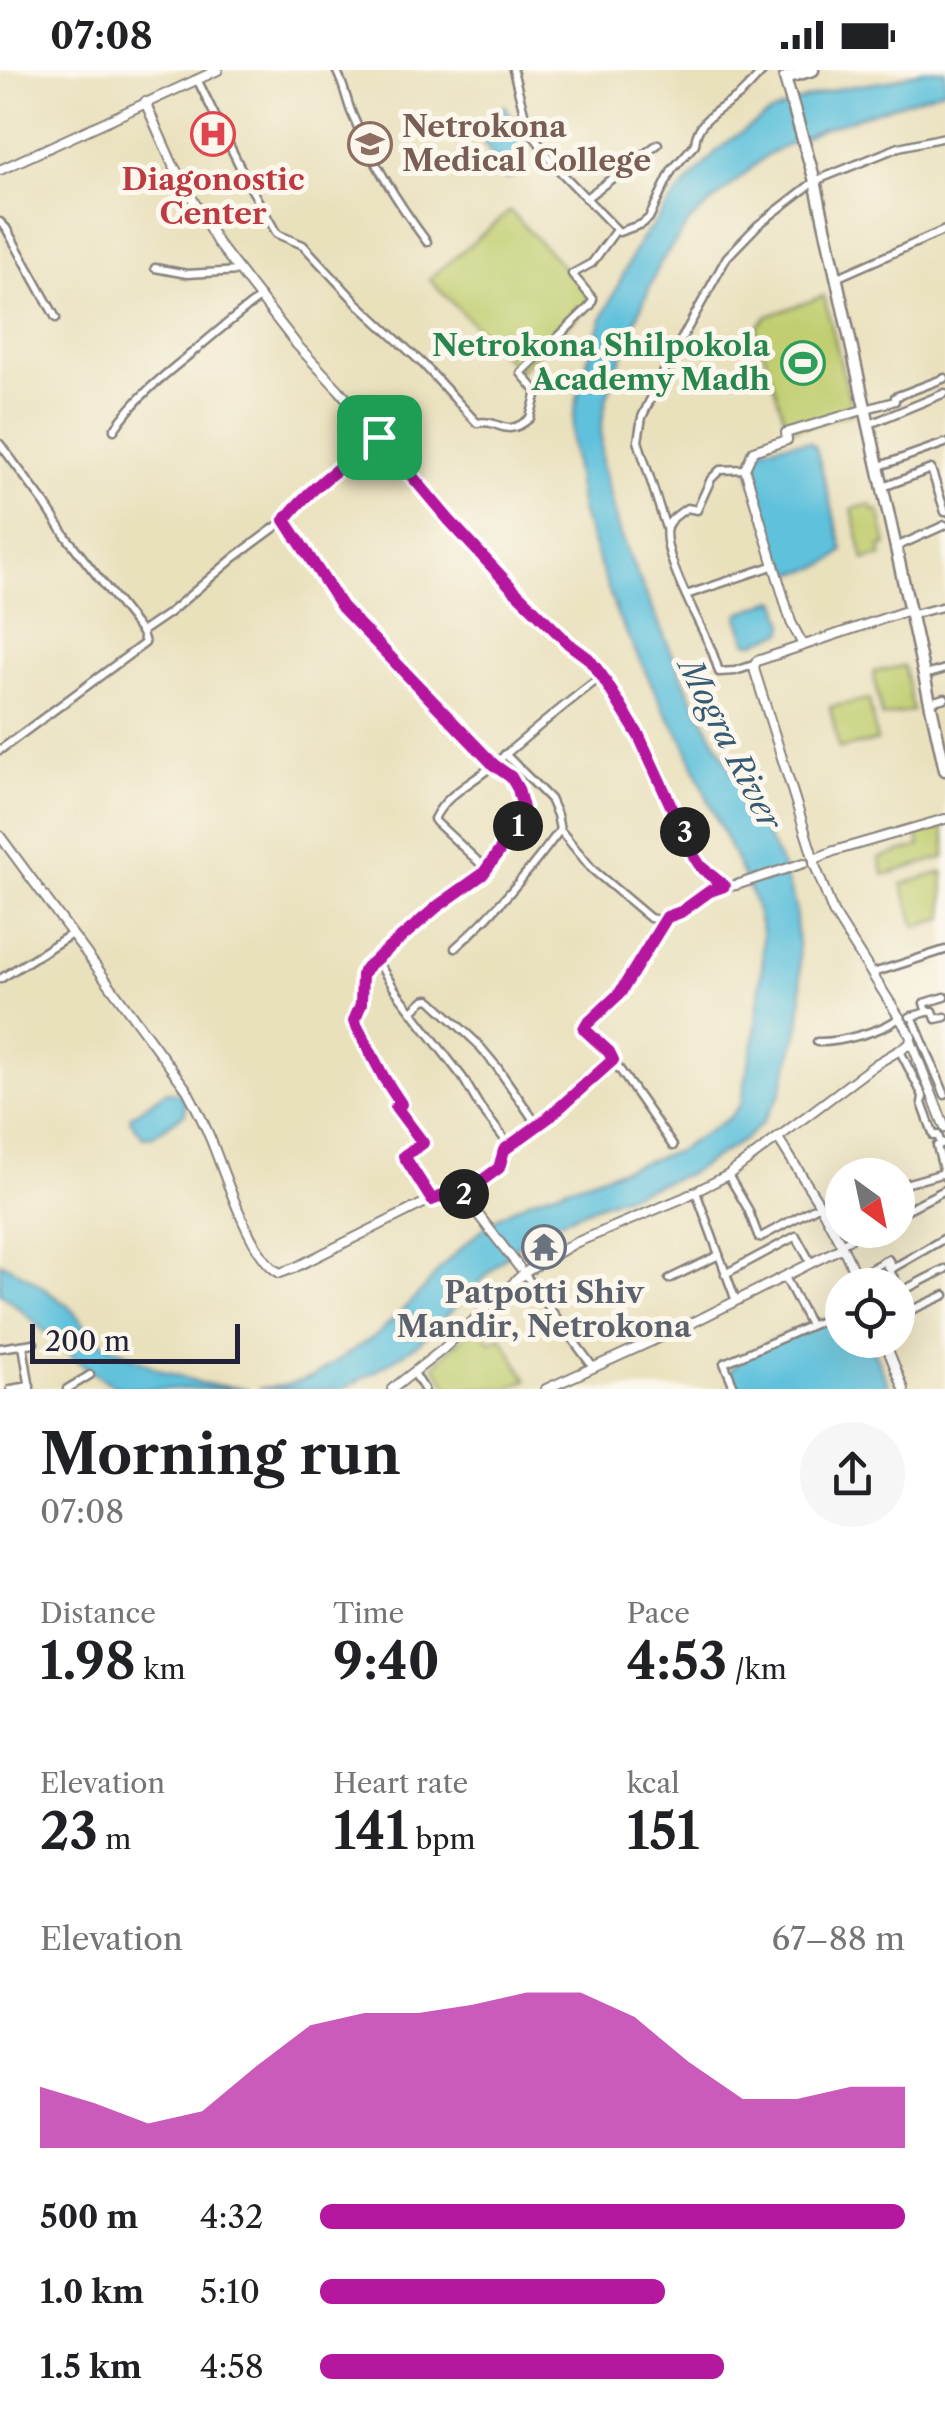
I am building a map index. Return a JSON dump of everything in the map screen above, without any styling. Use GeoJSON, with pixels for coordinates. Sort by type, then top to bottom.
{"type":"FeatureCollection","features":[{"type":"Feature","properties":{"kind":"main road"},"geometry":{"type":"LineString","coordinates":[[813,70],[785,78],[814,177],[945,770]]}},
{"type":"Feature","properties":{"kind":"street"},"geometry":{"type":"LineString","coordinates":[[186,70],[277,234],[303,245],[357,303],[424,364],[477,424],[483,421],[516,428],[530,418],[537,392],[521,373],[591,305],[593,299],[572,274],[592,263],[616,230]]}},
{"type":"Feature","properties":{"kind":"street"},"geometry":{"type":"LineString","coordinates":[[0,170],[218,70]]}},
{"type":"Feature","properties":{"kind":"street"},"geometry":{"type":"LineString","coordinates":[[336,70],[352,113],[397,202],[426,242]]}},
{"type":"Feature","properties":{"kind":"street"},"geometry":{"type":"LineString","coordinates":[[513,70],[525,116],[552,164],[622,232],[649,218],[672,170],[695,144],[702,123],[742,93],[764,70]]}},
{"type":"Feature","properties":{"kind":"street"},"geometry":{"type":"LineString","coordinates":[[145,102],[172,163],[217,242],[297,345],[449,520],[602,676],[639,736],[695,858],[724,886]]}},
{"type":"Feature","properties":{"kind":"street"},"geometry":{"type":"LineString","coordinates":[[945,137],[899,147],[814,177],[758,225],[727,257],[642,416],[638,440],[678,579],[720,672],[735,671],[910,612],[945,606]]}},
{"type":"Feature","properties":{"kind":"street"},"geometry":{"type":"LineString","coordinates":[[586,198],[658,144]]}},
{"type":"Feature","properties":{"kind":"street"},"geometry":{"type":"LineString","coordinates":[[0,222],[56,318]]}},
{"type":"Feature","properties":{"kind":"street"},"geometry":{"type":"LineString","coordinates":[[836,278],[945,230]]}},
{"type":"Feature","properties":{"kind":"street"},"geometry":{"type":"LineString","coordinates":[[155,268],[187,274],[241,271]]}},
{"type":"Feature","properties":{"kind":"street"},"geometry":{"type":"LineString","coordinates":[[114,430],[146,389],[261,297]]}},
{"type":"Feature","properties":{"kind":"street"},"geometry":{"type":"LineString","coordinates":[[803,645],[791,622],[745,468],[753,451],[787,440],[786,433],[895,401],[895,397],[945,378]]}},
{"type":"Feature","properties":{"kind":"street"},"geometry":{"type":"LineString","coordinates":[[870,424],[945,393]]}},
{"type":"Feature","properties":{"kind":"street"},"geometry":{"type":"LineString","coordinates":[[142,633],[285,520],[294,508],[379,437]]}},
{"type":"Feature","properties":{"kind":"street"},"geometry":{"type":"LineString","coordinates":[[877,467],[945,443]]}},
{"type":"Feature","properties":{"kind":"street"},"geometry":{"type":"LineString","coordinates":[[0,444],[145,642],[0,750]]}},
{"type":"Feature","properties":{"kind":"street"},"geometry":{"type":"LineString","coordinates":[[666,528],[686,508],[697,510],[720,470],[745,468]]}},
{"type":"Feature","properties":{"kind":"street"},"geometry":{"type":"LineString","coordinates":[[882,488],[931,469],[945,512]]}},
{"type":"Feature","properties":{"kind":"street"},"geometry":{"type":"LineString","coordinates":[[285,520],[342,607],[494,765],[511,777],[523,808],[520,822],[483,874],[424,918],[362,975],[361,1004],[354,1021],[401,1104],[396,1107],[423,1143],[404,1156],[432,1200]]}},
{"type":"Feature","properties":{"kind":"street"},"geometry":{"type":"LineString","coordinates":[[896,547],[945,526]]}},
{"type":"Feature","properties":{"kind":"street"},"geometry":{"type":"LineString","coordinates":[[686,596],[775,565]]}},
{"type":"Feature","properties":{"kind":"street"},"geometry":{"type":"LineString","coordinates":[[754,664],[809,862],[826,900],[900,1018],[945,1128]]}},
{"type":"Feature","properties":{"kind":"street"},"geometry":{"type":"LineString","coordinates":[[925,675],[945,670]]}},
{"type":"Feature","properties":{"kind":"street"},"geometry":{"type":"LineString","coordinates":[[485,868],[434,818],[451,796],[602,676]]}},
{"type":"Feature","properties":{"kind":"street"},"geometry":{"type":"LineString","coordinates":[[930,702],[945,698]]}},
{"type":"Feature","properties":{"kind":"street"},"geometry":{"type":"LineString","coordinates":[[505,754],[550,799],[560,830],[593,870],[650,918],[658,920],[681,912],[724,886],[945,820]]}},
{"type":"Feature","properties":{"kind":"street"},"geometry":{"type":"LineString","coordinates":[[455,948],[513,890],[560,830]]}},
{"type":"Feature","properties":{"kind":"street"},"geometry":{"type":"LineString","coordinates":[[0,836],[186,1090],[200,1114],[238,1209],[272,1270],[280,1273],[294,1268],[454,1191],[462,1195],[522,1270],[594,1367]]}},
{"type":"Feature","properties":{"kind":"street"},"geometry":{"type":"LineString","coordinates":[[667,917],[620,993],[584,1029],[609,1052],[673,1146]]}},
{"type":"Feature","properties":{"kind":"street"},"geometry":{"type":"LineString","coordinates":[[0,979],[70,934]]}},
{"type":"Feature","properties":{"kind":"street"},"geometry":{"type":"LineString","coordinates":[[873,974],[945,950]]}},
{"type":"Feature","properties":{"kind":"street"},"geometry":{"type":"LineString","coordinates":[[378,958],[379,966],[509,1145]]}},
{"type":"Feature","properties":{"kind":"street"},"geometry":{"type":"LineString","coordinates":[[927,1012],[924,1004],[945,997]]}},
{"type":"Feature","properties":{"kind":"street"},"geometry":{"type":"LineString","coordinates":[[412,1011],[429,998],[497,1067],[538,1126]]}},
{"type":"Feature","properties":{"kind":"street"},"geometry":{"type":"LineString","coordinates":[[817,1042],[870,1032],[900,1018],[927,1012],[933,1011],[936,1019],[945,1016]]}},
{"type":"Feature","properties":{"kind":"street"},"geometry":{"type":"LineString","coordinates":[[912,1016],[945,1094]]}},
{"type":"Feature","properties":{"kind":"street"},"geometry":{"type":"LineString","coordinates":[[392,1389],[414,1373],[522,1270],[575,1242],[728,1175],[911,1041]]}},
{"type":"Feature","properties":{"kind":"street"},"geometry":{"type":"LineString","coordinates":[[900,1050],[923,1096],[922,1104],[934,1136],[938,1135],[943,1143],[937,1146],[944,1175],[915,1182]]}},
{"type":"Feature","properties":{"kind":"street"},"geometry":{"type":"LineString","coordinates":[[462,1195],[499,1168],[509,1145],[538,1126],[613,1060]]}},
{"type":"Feature","properties":{"kind":"street"},"geometry":{"type":"LineString","coordinates":[[778,1138],[825,1215]]}},
{"type":"Feature","properties":{"kind":"street"},"geometry":{"type":"LineString","coordinates":[[728,1175],[748,1208],[758,1238],[820,1205]]}},
{"type":"Feature","properties":{"kind":"street"},"geometry":{"type":"LineString","coordinates":[[915,1205],[945,1190]]}},
{"type":"Feature","properties":{"kind":"street"},"geometry":{"type":"LineString","coordinates":[[696,1192],[736,1301]]}},
{"type":"Feature","properties":{"kind":"street"},"geometry":{"type":"LineString","coordinates":[[725,1274],[796,1236],[811,1264]]}},
{"type":"Feature","properties":{"kind":"street"},"geometry":{"type":"LineString","coordinates":[[876,1268],[888,1259],[893,1268],[945,1238]]}},
{"type":"Feature","properties":{"kind":"street"},"geometry":{"type":"LineString","coordinates":[[546,1389],[840,1248]]}},
{"type":"Feature","properties":{"kind":"street"},"geometry":{"type":"LineString","coordinates":[[670,1279],[718,1255]]}},
{"type":"Feature","properties":{"kind":"street"},"geometry":{"type":"LineString","coordinates":[[884,1262],[888,1268]]}},
{"type":"Feature","properties":{"kind":"street"},"geometry":{"type":"LineString","coordinates":[[915,1284],[945,1269]]}},
{"type":"Feature","properties":{"kind":"street"},"geometry":{"type":"LineString","coordinates":[[784,1277],[810,1325]]}},
{"type":"Feature","properties":{"kind":"street"},"geometry":{"type":"LineString","coordinates":[[915,1309],[945,1295]]}},
{"type":"Feature","properties":{"kind":"street"},"geometry":{"type":"LineString","coordinates":[[735,1389],[724,1363],[825,1319]]}},
{"type":"Feature","properties":{"kind":"street"},"geometry":{"type":"LineString","coordinates":[[0,1348],[34,1343]]}},
{"type":"Feature","properties":{"kind":"street"},"geometry":{"type":"LineString","coordinates":[[11,1389],[30,1387],[24,1345]]}},
{"type":"Feature","properties":{"kind":"street"},"geometry":{"type":"LineString","coordinates":[[891,1358],[904,1389]]}},
{"type":"Feature","properties":{"kind":"street"},"geometry":{"type":"LineString","coordinates":[[414,1373],[424,1389]]}},
{"type":"Feature","properties":{"kind":"street"},"geometry":{"type":"LineString","coordinates":[[68,1389],[90,1375]]}},
{"type":"Feature","properties":{"kind":"green space"},"geometry":{"type":"Polygon","coordinates":[[[510,211],[591,300],[519,371],[429,279],[510,211]]]}},
{"type":"Feature","properties":{"kind":"green space"},"geometry":{"type":"Polygon","coordinates":[[[824,296],[853,412],[788,430],[756,328],[767,316],[824,296]]]}},
{"type":"Feature","properties":{"kind":"green space"},"geometry":{"type":"Polygon","coordinates":[[[871,504],[873,511],[879,510],[887,545],[880,547],[882,556],[864,560],[852,509],[871,504]]]}},
{"type":"Feature","properties":{"kind":"green space"},"geometry":{"type":"Polygon","coordinates":[[[904,666],[913,711],[882,717],[873,672],[904,666]]]}},
{"type":"Feature","properties":{"kind":"green space"},"geometry":{"type":"Polygon","coordinates":[[[869,699],[877,741],[839,749],[830,707],[869,699]]]}},
{"type":"Feature","properties":{"kind":"green space"},"geometry":{"type":"Polygon","coordinates":[[[942,827],[945,857],[884,875],[879,858],[920,846],[917,834],[942,827]]]}},
{"type":"Feature","properties":{"kind":"green space"},"geometry":{"type":"Polygon","coordinates":[[[943,872],[945,918],[916,927],[902,884],[943,872]]]}},
{"type":"Feature","properties":{"kind":"green space"},"geometry":{"type":"Polygon","coordinates":[[[478,1323],[490,1342],[501,1336],[527,1380],[509,1389],[449,1389],[434,1365],[478,1323]]]}},
{"type":"Feature","properties":{"kind":"water"},"geometry":{"type":"Polygon","coordinates":[[[923,70],[945,70],[945,89],[822,129],[768,154],[690,221],[660,263],[607,396],[601,427],[602,464],[620,535],[688,690],[781,863],[795,906],[802,997],[799,1027],[780,1094],[762,1123],[745,1139],[688,1174],[603,1203],[548,1226],[517,1245],[418,1344],[376,1371],[343,1389],[258,1389],[312,1377],[378,1334],[444,1264],[500,1216],[532,1199],[677,1151],[729,1118],[741,1104],[755,1033],[762,930],[753,897],[684,742],[617,614],[581,510],[571,441],[574,414],[602,319],[638,244],[716,152],[771,113],[805,99],[923,70]]]}},
{"type":"Feature","properties":{"kind":"water"},"geometry":{"type":"Polygon","coordinates":[[[505,106],[524,136],[527,152],[516,174],[506,179],[479,134],[482,122],[505,106]]]}},
{"type":"Feature","properties":{"kind":"water"},"geometry":{"type":"Polygon","coordinates":[[[810,442],[816,448],[843,550],[820,566],[792,573],[778,555],[749,466],[755,454],[765,447],[810,442]]]}},
{"type":"Feature","properties":{"kind":"water"},"geometry":{"type":"Polygon","coordinates":[[[775,600],[785,624],[783,632],[747,642],[740,613],[775,600]]]}},
{"type":"Feature","properties":{"kind":"water"},"geometry":{"type":"Polygon","coordinates":[[[167,1091],[180,1094],[185,1113],[153,1136],[143,1137],[131,1116],[167,1091]]]}},
{"type":"Feature","properties":{"kind":"water"},"geometry":{"type":"Polygon","coordinates":[[[0,1262],[68,1306],[98,1340],[162,1371],[204,1384],[249,1389],[121,1389],[88,1369],[0,1293],[0,1262]]]}},
{"type":"Feature","properties":{"kind":"water"},"geometry":{"type":"Polygon","coordinates":[[[825,1320],[825,1358],[877,1358],[890,1389],[734,1389],[730,1371],[752,1352],[825,1320]]]}},
{"type":"Feature","properties":{"kind":"place","name":"Diagonostic Center"},"geometry":{"type":"Point","coordinates":[213,134]}},
{"type":"Feature","properties":{"kind":"place","name":"Netrokona Medical College"},"geometry":{"type":"Point","coordinates":[370,144]}},
{"type":"Feature","properties":{"kind":"place","name":"Netrokona Shilpokola Academy Madh"},"geometry":{"type":"Point","coordinates":[803,363]}},
{"type":"Feature","properties":{"kind":"place","name":"Patpotti Shiv Mandir, Netrokona"},"geometry":{"type":"Point","coordinates":[544,1247]}},
{"type":"Feature","properties":{"kind":"route"},"geometry":{"type":"LineString","coordinates":[[379,437],[511,587],[580,650],[602,676],[639,736],[695,858],[724,886],[667,917],[620,993],[586,1025],[584,1029],[613,1060],[548,1118],[504,1150],[501,1165],[494,1173],[462,1195],[454,1191],[432,1200],[404,1156],[423,1143],[396,1107],[401,1104],[354,1021],[361,1004],[362,975],[380,954],[483,874],[520,822],[523,808],[511,777],[494,765],[342,607],[285,520],[294,508],[379,437]]}},
{"type":"Feature","properties":{"kind":"water label","name":"Mogra River"},"geometry":{"type":"Point","coordinates":[730,744]}}]}
